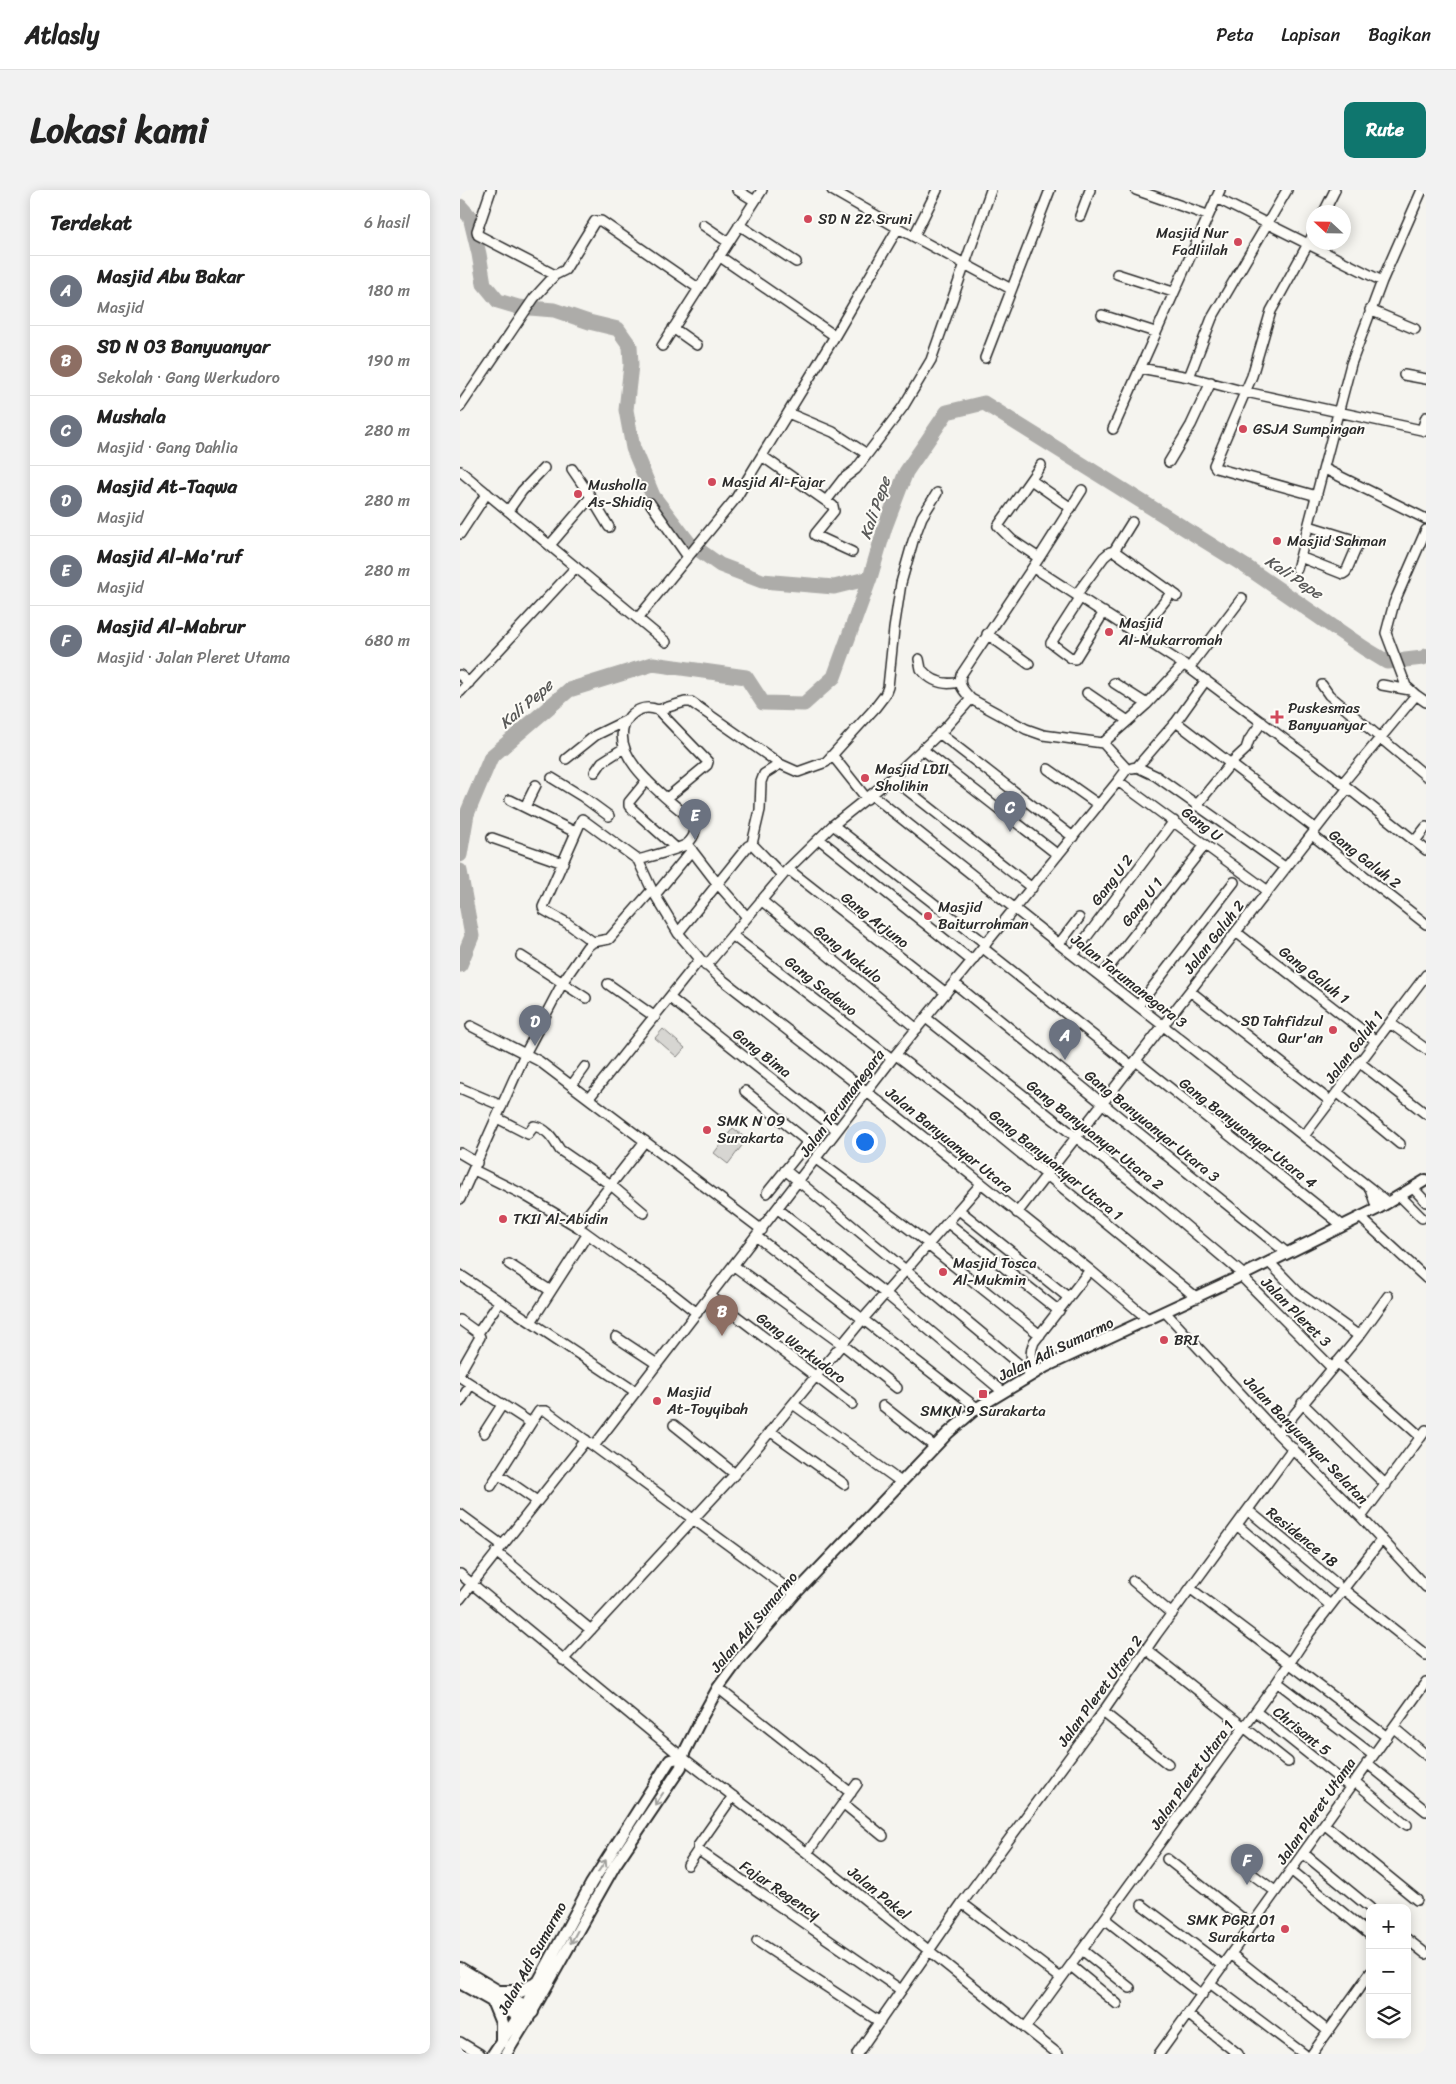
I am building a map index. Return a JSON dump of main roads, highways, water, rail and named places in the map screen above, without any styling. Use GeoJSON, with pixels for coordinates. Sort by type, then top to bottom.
{"type":"FeatureCollection","features":[{"type":"Feature","properties":{"kind":"highway"},"geometry":{"type":"LineString","coordinates":[[460,1970],[494,1996],[525,2014]]}},
{"type":"Feature","properties":{"kind":"highway"},"geometry":{"type":"LineString","coordinates":[[460,1982],[494,1996],[518,1992],[536,1984]]}},
{"type":"Feature","properties":{"kind":"highway"},"geometry":{"type":"LineString","coordinates":[[494,1996],[502,2023],[502,2041]]}},
{"type":"Feature","properties":{"kind":"main road","name":"Jalan Adi Sumarmo"},"geometry":{"type":"LineString","coordinates":[[493,2054],[525,2014],[600,1890],[681,1767],[682,1757],[718,1688],[737,1662],[794,1594],[935,1447],[977,1408],[1034,1373],[1242,1276],[1377,1209],[1426,1180]]}},
{"type":"Feature","properties":{"kind":"main road","name":"Jalan Adi Sumarmo"},"geometry":{"type":"LineString","coordinates":[[506,2054],[525,2014],[536,1984],[591,1884],[670,1760],[682,1757]]}},
{"type":"Feature","properties":{"kind":"main road"},"geometry":{"type":"LineString","coordinates":[[591,1884],[600,1890]]}},
{"type":"Feature","properties":{"kind":"waterway"},"geometry":{"type":"LineString","coordinates":[[460,206],[470,217],[484,284],[498,301],[518,307],[554,310],[589,322],[618,329],[630,346],[631,365],[626,410],[633,448],[653,496],[689,543],[720,565],[762,581],[834,587],[870,578]]}},
{"type":"Feature","properties":{"kind":"waterway","name":"Kali Pepe"},"geometry":{"type":"LineString","coordinates":[[460,855],[467,814],[491,757],[569,690],[653,664],[746,677],[763,703],[804,704],[834,677],[870,578],[885,527],[906,472],[947,412],[984,403],[1245,566],[1387,662],[1423,658],[1426,656]]}},
{"type":"Feature","properties":{"kind":"waterway","name":"Kali Pepe"},"geometry":{"type":"LineString","coordinates":[[460,871],[472,936],[460,965]]}},
{"type":"Feature","properties":{"kind":"place","name":"SD N 22 Sruni"},"geometry":{"type":"Point","coordinates":[808,219]}},
{"type":"Feature","properties":{"kind":"place","name":"Masjid Nur Fadliilah"},"geometry":{"type":"Point","coordinates":[1238,242]}},
{"type":"Feature","properties":{"kind":"place","name":"GSJA Sumpingan"},"geometry":{"type":"Point","coordinates":[1243,429]}},
{"type":"Feature","properties":{"kind":"place","name":"Masjid Al-Fajar"},"geometry":{"type":"Point","coordinates":[712,482]}},
{"type":"Feature","properties":{"kind":"place","name":"Musholla As-Shidiq"},"geometry":{"type":"Point","coordinates":[578,494]}},
{"type":"Feature","properties":{"kind":"place","name":"Masjid Sahman"},"geometry":{"type":"Point","coordinates":[1277,541]}},
{"type":"Feature","properties":{"kind":"place","name":"Masjid Al-Mukarromah"},"geometry":{"type":"Point","coordinates":[1109,632]}},
{"type":"Feature","properties":{"kind":"place","name":"Puskesmas Banyuanyar"},"geometry":{"type":"Point","coordinates":[1277,717]}},
{"type":"Feature","properties":{"kind":"place","name":"Masjid LDII Sholihin"},"geometry":{"type":"Point","coordinates":[865,778]}},
{"type":"Feature","properties":{"kind":"place","name":"Mushala"},"geometry":{"type":"Point","coordinates":[1010,832]}},
{"type":"Feature","properties":{"kind":"place","name":"Masjid Al-Ma'ruf"},"geometry":{"type":"Point","coordinates":[695,840]}},
{"type":"Feature","properties":{"kind":"place","name":"Masjid Baiturrohman"},"geometry":{"type":"Point","coordinates":[928,916]}},
{"type":"Feature","properties":{"kind":"place","name":"SD Tahfidzul Qur'an"},"geometry":{"type":"Point","coordinates":[1333,1030]}},
{"type":"Feature","properties":{"kind":"place","name":"Masjid At-Taqwa"},"geometry":{"type":"Point","coordinates":[535,1046]}},
{"type":"Feature","properties":{"kind":"place","name":"Masjid Abu Bakar"},"geometry":{"type":"Point","coordinates":[1065,1060]}},
{"type":"Feature","properties":{"kind":"place","name":"SMK N 09 Surakarta"},"geometry":{"type":"Point","coordinates":[707,1130]}},
{"type":"Feature","properties":{"kind":"place","name":"TKII Al-Abidin"},"geometry":{"type":"Point","coordinates":[503,1219]}},
{"type":"Feature","properties":{"kind":"place","name":"Masjid Tosca Al-Mukmin"},"geometry":{"type":"Point","coordinates":[943,1272]}},
{"type":"Feature","properties":{"kind":"place","name":"SD N 03 Banyuanyar"},"geometry":{"type":"Point","coordinates":[722,1336]}},
{"type":"Feature","properties":{"kind":"place","name":"BRI"},"geometry":{"type":"Point","coordinates":[1164,1340]}},
{"type":"Feature","properties":{"kind":"place","name":"SMKN 9 Surakarta"},"geometry":{"type":"Point","coordinates":[983,1394]}},
{"type":"Feature","properties":{"kind":"place","name":"Masjid At-Toyyibah"},"geometry":{"type":"Point","coordinates":[657,1401]}},
{"type":"Feature","properties":{"kind":"place","name":"Masjid Al-Mabrur"},"geometry":{"type":"Point","coordinates":[1247,1885]}},
{"type":"Feature","properties":{"kind":"place","name":"SMK PGRI 01 Surakarta"},"geometry":{"type":"Point","coordinates":[1285,1929]}}]}
